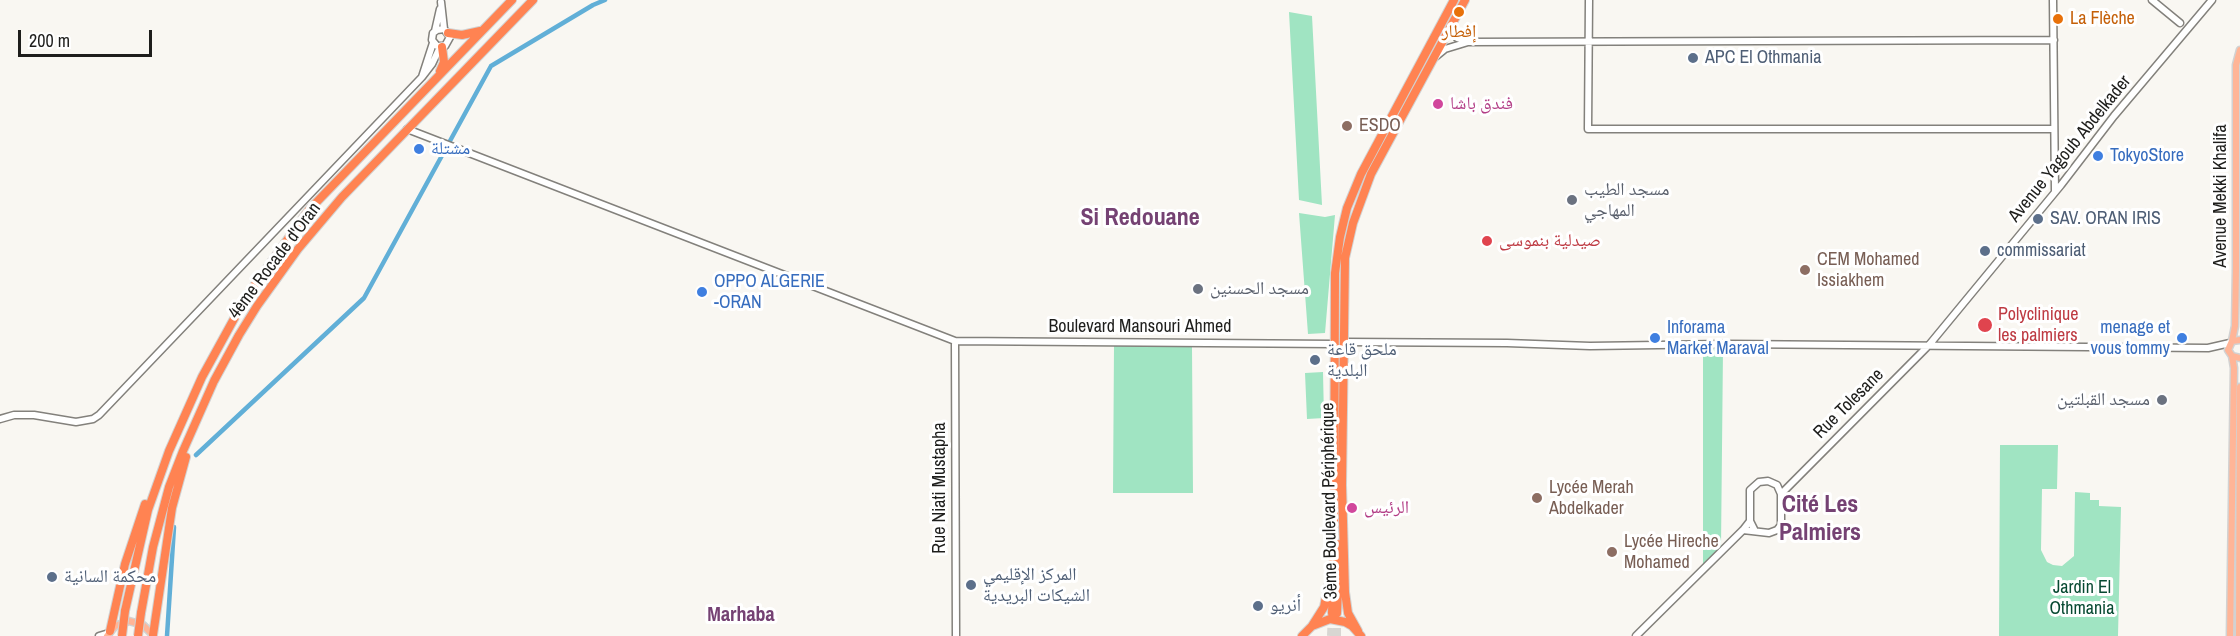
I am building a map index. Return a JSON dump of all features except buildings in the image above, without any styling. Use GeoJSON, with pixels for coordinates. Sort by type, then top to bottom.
{"type":"FeatureCollection","features":[{"type":"Feature","properties":{"kind":"highway","name":"4ème Rocade d'Oran"},"geometry":{"type":"LineString","coordinates":[[122,636],[125,611],[148,510],[178,429],[228,328],[275,254],[308,211],[512,0]]}},
{"type":"Feature","properties":{"kind":"highway","name":"4ème Rocade d'Oran"},"geometry":{"type":"LineString","coordinates":[[138,636],[151,556],[170,487],[203,404],[239,335],[275,280],[318,224],[533,0]]}},
{"type":"Feature","properties":{"kind":"highway","name":"3ème Boulevard Périphérique"},"geometry":{"type":"LineString","coordinates":[[1454,0],[1361,174],[1347,208],[1340,237],[1330,343],[1334,613],[1342,497],[1345,258],[1358,205],[1371,174],[1464,0]]}},
{"type":"Feature","properties":{"kind":"highway"},"geometry":{"type":"LineString","coordinates":[[446,31],[462,35],[482,31]]}},
{"type":"Feature","properties":{"kind":"highway"},"geometry":{"type":"LineString","coordinates":[[434,80],[444,63],[438,45]]}},
{"type":"Feature","properties":{"kind":"highway"},"geometry":{"type":"LineString","coordinates":[[153,636],[176,488],[203,404]]}},
{"type":"Feature","properties":{"kind":"highway"},"geometry":{"type":"LineString","coordinates":[[109,633],[135,532],[150,490],[178,429]]}},
{"type":"Feature","properties":{"kind":"highway"},"geometry":{"type":"LineString","coordinates":[[1302,636],[1312,626],[1324,607],[1328,592],[1333,465]]}},
{"type":"Feature","properties":{"kind":"highway","name":"3ème Boulevard Périphérique"},"geometry":{"type":"LineString","coordinates":[[1342,497],[1345,604],[1360,634]]}},
{"type":"Feature","properties":{"kind":"highway"},"geometry":{"type":"LineString","coordinates":[[1312,626],[1322,621],[1338,620],[1352,626],[1360,634]]}},
{"type":"Feature","properties":{"kind":"main road"},"geometry":{"type":"LineString","coordinates":[[1589,0],[1588,129],[2053,129]]}},
{"type":"Feature","properties":{"kind":"main road"},"geometry":{"type":"LineString","coordinates":[[2053,0],[2055,192]]}},
{"type":"Feature","properties":{"kind":"main road"},"geometry":{"type":"LineString","coordinates":[[2152,0],[2180,23]]}},
{"type":"Feature","properties":{"kind":"main road","name":"Avenue Yagoub Abdelkader"},"geometry":{"type":"LineString","coordinates":[[1929,345],[2055,192],[2114,116],[2212,0]]}},
{"type":"Feature","properties":{"kind":"main road"},"geometry":{"type":"LineString","coordinates":[[438,45],[432,35],[442,1]]}},
{"type":"Feature","properties":{"kind":"main road"},"geometry":{"type":"LineString","coordinates":[[0,419],[34,415],[76,422],[93,419],[99,415],[422,77],[438,45],[449,40],[442,1]]}},
{"type":"Feature","properties":{"kind":"main road"},"geometry":{"type":"LineString","coordinates":[[1451,24],[1456,38],[1468,42]]}},
{"type":"Feature","properties":{"kind":"main road"},"geometry":{"type":"LineString","coordinates":[[435,31],[446,31]]}},
{"type":"Feature","properties":{"kind":"main road"},"geometry":{"type":"LineString","coordinates":[[1432,60],[1445,49],[1468,42],[2054,39]]}},
{"type":"Feature","properties":{"kind":"main road","name":"Avenue Mekki Khalifa"},"geometry":{"type":"LineString","coordinates":[[2231,355],[2228,347],[2235,326],[2236,65],[2240,50]]}},
{"type":"Feature","properties":{"kind":"main road"},"geometry":{"type":"LineString","coordinates":[[407,129],[955,341]]}},
{"type":"Feature","properties":{"kind":"main road"},"geometry":{"type":"LineString","coordinates":[[1344,342],[1590,346],[1649,344],[2211,348],[2240,340]]}},
{"type":"Feature","properties":{"kind":"main road","name":"Boulevard Mansouri Ahmed"},"geometry":{"type":"LineString","coordinates":[[955,341],[1330,343]]}},
{"type":"Feature","properties":{"kind":"main road","name":"Rue Niati Mustapha"},"geometry":{"type":"LineString","coordinates":[[955,341],[956,636]]}},
{"type":"Feature","properties":{"kind":"main road","name":"Rue Tolesane"},"geometry":{"type":"LineString","coordinates":[[1781,494],[1929,345]]}},
{"type":"Feature","properties":{"kind":"main road"},"geometry":{"type":"LineString","coordinates":[[2211,348],[2240,358]]}},
{"type":"Feature","properties":{"kind":"main road"},"geometry":{"type":"LineString","coordinates":[[2230,636],[2234,368],[2231,355]]}},
{"type":"Feature","properties":{"kind":"main road"},"geometry":{"type":"LineString","coordinates":[[2239,636],[2240,387]]}},
{"type":"Feature","properties":{"kind":"main road"},"geometry":{"type":"LineString","coordinates":[[1755,531],[1750,521],[1749,492],[1751,487],[1768,480],[1778,485],[1789,485]]}},
{"type":"Feature","properties":{"kind":"main road"},"geometry":{"type":"LineString","coordinates":[[1743,530],[1769,533],[1780,527],[1781,494],[1778,485]]}},
{"type":"Feature","properties":{"kind":"main road"},"geometry":{"type":"LineString","coordinates":[[1636,636],[1750,521]]}},
{"type":"Feature","properties":{"kind":"main road"},"geometry":{"type":"LineString","coordinates":[[99,636],[129,621],[143,625],[153,636]]}},
{"type":"Feature","properties":{"kind":"green space"},"geometry":{"type":"Polygon","coordinates":[[[1289,12],[1312,16],[1322,205],[1299,200],[1289,12]]]}},
{"type":"Feature","properties":{"kind":"green space"},"geometry":{"type":"Polygon","coordinates":[[[1299,213],[1325,217],[1335,215],[1325,333],[1308,334],[1299,213]]]}},
{"type":"Feature","properties":{"kind":"green space"},"geometry":{"type":"Polygon","coordinates":[[[1114,346],[1192,347],[1193,493],[1113,493],[1114,346]]]}},
{"type":"Feature","properties":{"kind":"green space"},"geometry":{"type":"Polygon","coordinates":[[[1703,348],[1723,349],[1721,547],[1703,566],[1703,348]]]}},
{"type":"Feature","properties":{"kind":"green space"},"geometry":{"type":"Polygon","coordinates":[[[1323,372],[1324,418],[1307,419],[1305,373],[1323,372]]]}},
{"type":"Feature","properties":{"kind":"green space","name":"Jardin El Othmania"},"geometry":{"type":"Polygon","coordinates":[[[2000,445],[2058,445],[2057,489],[2042,489],[2041,550],[2047,562],[2062,566],[2074,556],[2075,492],[2090,493],[2090,500],[2099,500],[2099,506],[2121,507],[2118,636],[1999,636],[2000,445]]]}},
{"type":"Feature","properties":{"kind":"waterway"},"geometry":{"type":"LineString","coordinates":[[196,455],[364,298],[491,66],[605,0]]}},
{"type":"Feature","properties":{"kind":"waterway"},"geometry":{"type":"LineString","coordinates":[[167,636],[174,527]]}},
{"type":"Feature","properties":{"kind":"tunnel"},"geometry":{"type":"LineString","coordinates":[[1331,636],[1332,614]]}},
{"type":"Feature","properties":{"kind":"tunnel"},"geometry":{"type":"LineString","coordinates":[[1337,617],[1337,636]]}},
{"type":"Feature","properties":{"kind":"place","name":"إفطار"},"geometry":{"type":"Point","coordinates":[1459,12]}},
{"type":"Feature","properties":{"kind":"place","name":"La Flèche"},"geometry":{"type":"Point","coordinates":[2058,19]}},
{"type":"Feature","properties":{"kind":"place","name":"APC El Othmania"},"geometry":{"type":"Point","coordinates":[1693,58]}},
{"type":"Feature","properties":{"kind":"place","name":"فندق باشا"},"geometry":{"type":"Point","coordinates":[1438,104]}},
{"type":"Feature","properties":{"kind":"place","name":"ESDO"},"geometry":{"type":"Point","coordinates":[1347,126]}},
{"type":"Feature","properties":{"kind":"place","name":"مشتلة"},"geometry":{"type":"Point","coordinates":[419,149]}},
{"type":"Feature","properties":{"kind":"place","name":"TokyoStore"},"geometry":{"type":"Point","coordinates":[2098,156]}},
{"type":"Feature","properties":{"kind":"place","name":"مسجد الطيب المهاجي"},"geometry":{"type":"Point","coordinates":[1572,200]}},
{"type":"Feature","properties":{"kind":"place","name":"SAV. ORAN IRIS"},"geometry":{"type":"Point","coordinates":[2038,219]}},
{"type":"Feature","properties":{"kind":"place","name":"صيدلية بنموسى"},"geometry":{"type":"Point","coordinates":[1487,241]}},
{"type":"Feature","properties":{"kind":"place","name":"commissariat"},"geometry":{"type":"Point","coordinates":[1985,251]}},
{"type":"Feature","properties":{"kind":"place","name":"CEM Mohamed Issiakhem"},"geometry":{"type":"Point","coordinates":[1805,270]}},
{"type":"Feature","properties":{"kind":"place","name":"مسجد الحسنين"},"geometry":{"type":"Point","coordinates":[1198,289]}},
{"type":"Feature","properties":{"kind":"place","name":"OPPO ALGERIE -ORAN"},"geometry":{"type":"Point","coordinates":[702,292]}},
{"type":"Feature","properties":{"kind":"place","name":"Polyclinique les palmiers"},"geometry":{"type":"Point","coordinates":[1985,325]}},
{"type":"Feature","properties":{"kind":"place","name":"Inforama Market Maraval"},"geometry":{"type":"Point","coordinates":[1655,338]}},
{"type":"Feature","properties":{"kind":"place","name":"menage et vous tommy"},"geometry":{"type":"Point","coordinates":[2182,338]}},
{"type":"Feature","properties":{"kind":"place","name":"ملحق قاعة البلدية"},"geometry":{"type":"Point","coordinates":[1315,360]}},
{"type":"Feature","properties":{"kind":"place","name":"مسجد القبلتين"},"geometry":{"type":"Point","coordinates":[2162,400]}},
{"type":"Feature","properties":{"kind":"place","name":"Lycée Merah Abdelkader"},"geometry":{"type":"Point","coordinates":[1537,498]}},
{"type":"Feature","properties":{"kind":"place","name":"الرئيس"},"geometry":{"type":"Point","coordinates":[1352,508]}},
{"type":"Feature","properties":{"kind":"place","name":"Lycée Hireche Mohamed"},"geometry":{"type":"Point","coordinates":[1612,552]}},
{"type":"Feature","properties":{"kind":"place","name":"محكمة السانية"},"geometry":{"type":"Point","coordinates":[52,577]}},
{"type":"Feature","properties":{"kind":"place","name":"المركز الإقليمي الشيكات البريدية"},"geometry":{"type":"Point","coordinates":[971,585]}},
{"type":"Feature","properties":{"kind":"place","name":"أنريو"},"geometry":{"type":"Point","coordinates":[1258,606]}},
{"type":"Feature","properties":{"kind":"district","name":"Si Redouane"},"geometry":{"type":"Point","coordinates":[1140,219]}},
{"type":"Feature","properties":{"kind":"district","name":"Cité Les Palmiers"},"geometry":{"type":"Point","coordinates":[1820,520]}},
{"type":"Feature","properties":{"kind":"district","name":"Marhaba"},"geometry":{"type":"Point","coordinates":[741,616]}}]}
